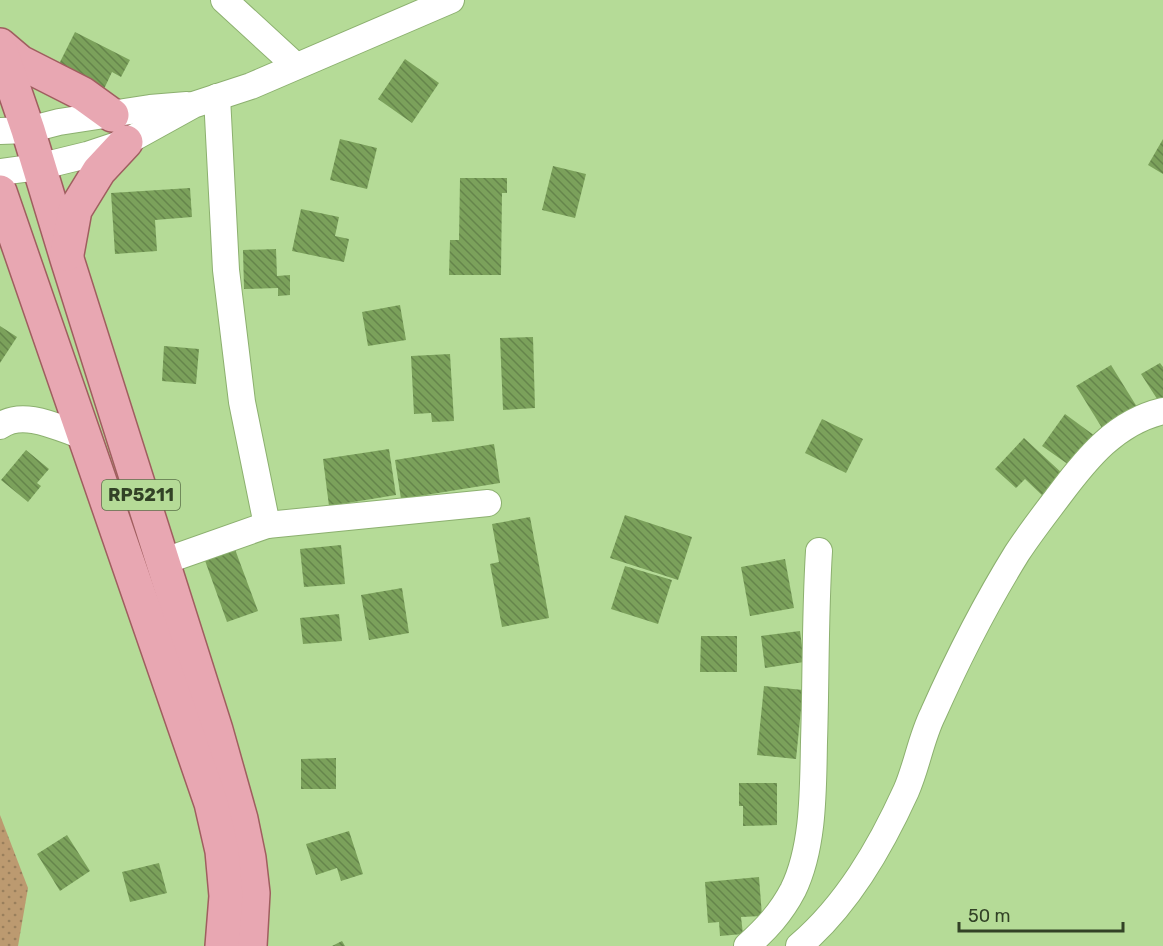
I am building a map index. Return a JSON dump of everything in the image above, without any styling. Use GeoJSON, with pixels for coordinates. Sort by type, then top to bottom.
{"type":"FeatureCollection","features":[{"type":"Feature","properties":{"kind":"main road"},"geometry":{"type":"LineString","coordinates":[[0,47],[20,62],[83,94],[119,128],[99,171],[75,210],[67,259]]}},
{"type":"Feature","properties":{"kind":"main road","name":"RP5211"},"geometry":{"type":"LineString","coordinates":[[0,47],[14,130],[38,167],[216,730],[241,819],[253,893],[250,946]]}},
{"type":"Feature","properties":{"kind":"main road","name":"RP5211"},"geometry":{"type":"LineString","coordinates":[[0,192],[211,803],[222,851],[226,897],[222,946]]}},
{"type":"Feature","properties":{"kind":"street"},"geometry":{"type":"LineString","coordinates":[[224,0],[296,66]]}},
{"type":"Feature","properties":{"kind":"street"},"geometry":{"type":"LineString","coordinates":[[0,172],[38,167],[87,155],[119,128],[251,86],[451,0]]}},
{"type":"Feature","properties":{"kind":"street"},"geometry":{"type":"LineString","coordinates":[[205,101],[242,402],[267,525]]}},
{"type":"Feature","properties":{"kind":"street"},"geometry":{"type":"LineString","coordinates":[[14,130],[59,122],[119,128]]}},
{"type":"Feature","properties":{"kind":"street"},"geometry":{"type":"LineString","coordinates":[[799,946],[823,923],[865,870],[906,789],[932,716],[959,659],[1017,554],[1079,469],[1104,443],[1126,425],[1163,411]]}},
{"type":"Feature","properties":{"kind":"street"},"geometry":{"type":"LineString","coordinates":[[0,426],[9,421],[31,420],[83,436]]}},
{"type":"Feature","properties":{"kind":"street"},"geometry":{"type":"LineString","coordinates":[[162,562],[267,525],[488,503]]}},
{"type":"Feature","properties":{"kind":"street"},"geometry":{"type":"LineString","coordinates":[[747,946],[781,911],[794,888],[804,857],[812,803],[819,551]]}},
{"type":"Feature","properties":{"kind":"shaded area"},"geometry":{"type":"Polygon","coordinates":[[[0,815],[28,888],[18,946],[0,946],[0,815]]]}},
{"type":"Feature","properties":{"kind":"building"},"geometry":{"type":"Polygon","coordinates":[[[75,32],[130,60],[121,77],[112,72],[104,89],[58,66],[75,32]]]}},
{"type":"Feature","properties":{"kind":"building"},"geometry":{"type":"Polygon","coordinates":[[[405,59],[439,83],[412,123],[378,99],[405,59]]]}},
{"type":"Feature","properties":{"kind":"building"},"geometry":{"type":"Polygon","coordinates":[[[340,139],[377,148],[367,189],[330,180],[340,139]]]}},
{"type":"Feature","properties":{"kind":"building"},"geometry":{"type":"Polygon","coordinates":[[[1163,139],[1163,174],[1148,165],[1163,139]]]}},
{"type":"Feature","properties":{"kind":"building"},"geometry":{"type":"Polygon","coordinates":[[[553,166],[586,174],[575,218],[542,210],[553,166]]]}},
{"type":"Feature","properties":{"kind":"building"},"geometry":{"type":"Polygon","coordinates":[[[460,178],[507,178],[507,193],[502,193],[501,275],[449,275],[450,240],[459,240],[460,178]]]}},
{"type":"Feature","properties":{"kind":"building"},"geometry":{"type":"Polygon","coordinates":[[[190,188],[192,217],[155,220],[157,251],[115,254],[111,193],[190,188]]]}},
{"type":"Feature","properties":{"kind":"building"},"geometry":{"type":"Polygon","coordinates":[[[301,209],[339,217],[335,236],[349,239],[344,262],[292,251],[301,209]]]}},
{"type":"Feature","properties":{"kind":"building"},"geometry":{"type":"Polygon","coordinates":[[[276,249],[277,276],[290,275],[290,295],[278,296],[278,288],[244,289],[243,250],[276,249]]]}},
{"type":"Feature","properties":{"kind":"building"},"geometry":{"type":"Polygon","coordinates":[[[400,305],[406,340],[368,346],[362,312],[400,305]]]}},
{"type":"Feature","properties":{"kind":"building"},"geometry":{"type":"Polygon","coordinates":[[[0,326],[17,337],[0,363],[0,326]]]}},
{"type":"Feature","properties":{"kind":"building"},"geometry":{"type":"Polygon","coordinates":[[[533,337],[535,408],[503,410],[500,338],[533,337]]]}},
{"type":"Feature","properties":{"kind":"building"},"geometry":{"type":"Polygon","coordinates":[[[164,346],[199,349],[196,384],[162,381],[164,346]]]}},
{"type":"Feature","properties":{"kind":"building"},"geometry":{"type":"Polygon","coordinates":[[[450,354],[454,421],[432,422],[431,413],[414,414],[411,356],[450,354]]]}},
{"type":"Feature","properties":{"kind":"building"},"geometry":{"type":"Polygon","coordinates":[[[1160,363],[1163,367],[1163,403],[1161,405],[1141,374],[1160,363]]]}},
{"type":"Feature","properties":{"kind":"building"},"geometry":{"type":"Polygon","coordinates":[[[1111,365],[1142,415],[1107,436],[1076,386],[1111,365]]]}},
{"type":"Feature","properties":{"kind":"building"},"geometry":{"type":"Polygon","coordinates":[[[1065,414],[1095,436],[1072,467],[1042,446],[1065,414]]]}},
{"type":"Feature","properties":{"kind":"building"},"geometry":{"type":"Polygon","coordinates":[[[822,419],[863,439],[846,473],[805,453],[822,419]]]}},
{"type":"Feature","properties":{"kind":"building"},"geometry":{"type":"Polygon","coordinates":[[[1024,438],[1064,475],[1044,497],[1025,479],[1016,488],[995,469],[1024,438]]]}},
{"type":"Feature","properties":{"kind":"building"},"geometry":{"type":"Polygon","coordinates":[[[494,444],[500,483],[401,499],[395,460],[494,444]]]}},
{"type":"Feature","properties":{"kind":"building"},"geometry":{"type":"Polygon","coordinates":[[[389,449],[396,495],[329,506],[323,459],[389,449]]]}},
{"type":"Feature","properties":{"kind":"building"},"geometry":{"type":"Polygon","coordinates":[[[26,450],[49,469],[37,483],[41,486],[28,502],[1,480],[26,450]]]}},
{"type":"Feature","properties":{"kind":"building"},"geometry":{"type":"Polygon","coordinates":[[[625,515],[692,537],[678,580],[610,558],[625,515]]]}},
{"type":"Feature","properties":{"kind":"building"},"geometry":{"type":"Polygon","coordinates":[[[530,517],[549,618],[502,627],[490,564],[499,562],[492,524],[530,517]]]}},
{"type":"Feature","properties":{"kind":"building"},"geometry":{"type":"Polygon","coordinates":[[[233,544],[258,611],[227,622],[203,555],[233,544]]]}},
{"type":"Feature","properties":{"kind":"building"},"geometry":{"type":"Polygon","coordinates":[[[341,545],[345,584],[304,587],[300,549],[341,545]]]}},
{"type":"Feature","properties":{"kind":"building"},"geometry":{"type":"Polygon","coordinates":[[[785,559],[794,608],[750,616],[741,567],[785,559]]]}},
{"type":"Feature","properties":{"kind":"building"},"geometry":{"type":"Polygon","coordinates":[[[625,566],[672,580],[658,624],[611,609],[625,566]]]}},
{"type":"Feature","properties":{"kind":"building"},"geometry":{"type":"Polygon","coordinates":[[[402,588],[409,633],[369,640],[361,595],[402,588]]]}},
{"type":"Feature","properties":{"kind":"building"},"geometry":{"type":"Polygon","coordinates":[[[339,614],[342,641],[303,644],[300,618],[339,614]]]}},
{"type":"Feature","properties":{"kind":"building"},"geometry":{"type":"Polygon","coordinates":[[[800,631],[804,662],[765,668],[761,636],[800,631]]]}},
{"type":"Feature","properties":{"kind":"building"},"geometry":{"type":"Polygon","coordinates":[[[701,636],[737,636],[737,672],[700,672],[701,636]]]}},
{"type":"Feature","properties":{"kind":"building"},"geometry":{"type":"Polygon","coordinates":[[[764,686],[803,690],[796,759],[757,755],[764,686]]]}},
{"type":"Feature","properties":{"kind":"building"},"geometry":{"type":"Polygon","coordinates":[[[336,758],[336,789],[301,789],[301,759],[336,758]]]}},
{"type":"Feature","properties":{"kind":"building"},"geometry":{"type":"Polygon","coordinates":[[[739,783],[777,783],[777,825],[743,826],[743,806],[739,806],[739,783]]]}},
{"type":"Feature","properties":{"kind":"building"},"geometry":{"type":"Polygon","coordinates":[[[349,831],[363,874],[341,881],[337,868],[316,875],[306,844],[349,831]]]}},
{"type":"Feature","properties":{"kind":"building"},"geometry":{"type":"Polygon","coordinates":[[[67,835],[90,871],[60,891],[37,854],[67,835]]]}},
{"type":"Feature","properties":{"kind":"building"},"geometry":{"type":"Polygon","coordinates":[[[159,863],[167,893],[130,902],[122,872],[159,863]]]}},
{"type":"Feature","properties":{"kind":"building"},"geometry":{"type":"Polygon","coordinates":[[[759,877],[762,916],[741,917],[743,934],[720,936],[719,922],[708,923],[705,882],[759,877]]]}},
{"type":"Feature","properties":{"kind":"building"},"geometry":{"type":"Polygon","coordinates":[[[342,941],[345,946],[332,946],[342,941]]]}}]}
